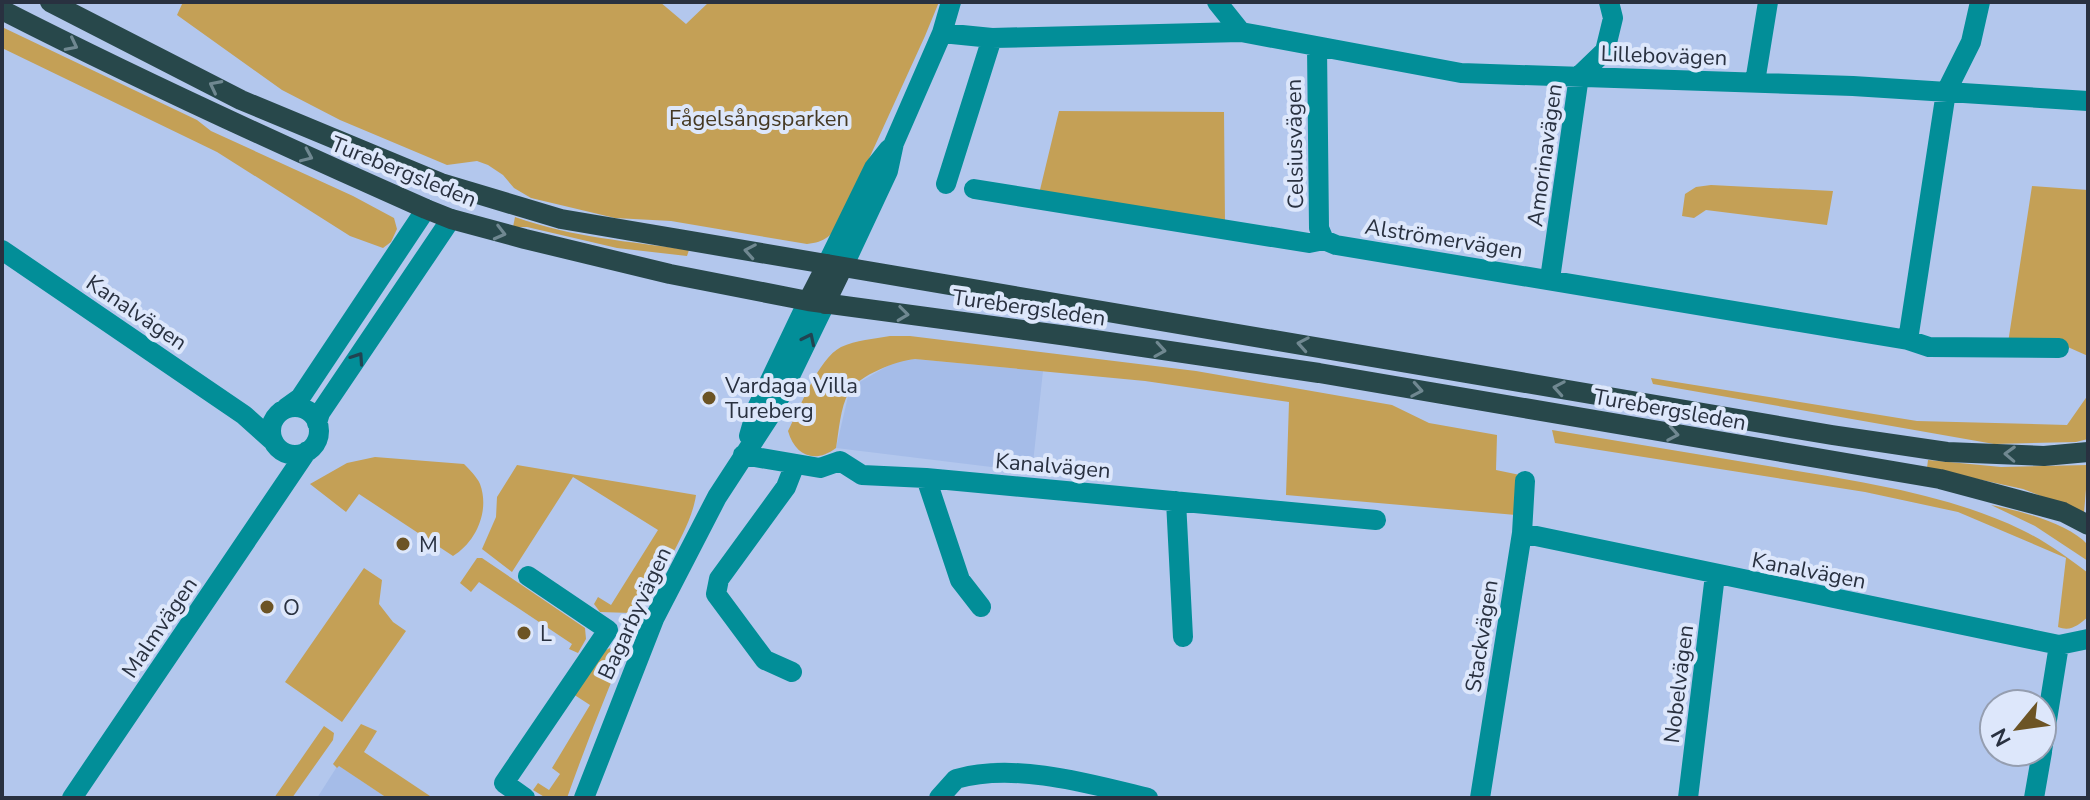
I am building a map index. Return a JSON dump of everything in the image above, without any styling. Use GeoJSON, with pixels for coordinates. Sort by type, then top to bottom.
{"type":"FeatureCollection","features":[{"type":"Feature","properties":{"kind":"main road","name":"Turebergsleden"},"geometry":{"type":"LineString","coordinates":[[50,2],[241,100],[441,183],[561,219],[1947,452],[2044,456],[2088,452]]}},
{"type":"Feature","properties":{"kind":"main road","name":"Turebergsleden"},"geometry":{"type":"LineString","coordinates":[[2,10],[135,77],[451,219],[670,274],[817,302],[1319,373],[1940,479],[2063,512],[2088,525]]}},
{"type":"Feature","properties":{"kind":"main road"},"geometry":{"type":"LineString","coordinates":[[426,209],[441,183]]}},
{"type":"Feature","properties":{"kind":"main road"},"geometry":{"type":"LineString","coordinates":[[451,219],[462,189]]}},
{"type":"Feature","properties":{"kind":"main road"},"geometry":{"type":"LineString","coordinates":[[817,302],[835,265]]}},
{"type":"Feature","properties":{"kind":"street"},"geometry":{"type":"LineString","coordinates":[[835,265],[874,168],[894,143],[942,33],[951,2]]}},
{"type":"Feature","properties":{"kind":"street"},"geometry":{"type":"LineString","coordinates":[[1217,2],[1241,32]]}},
{"type":"Feature","properties":{"kind":"street","name":"Amorinavägen"},"geometry":{"type":"LineString","coordinates":[[1550,279],[1579,76],[1605,51],[1613,18],[1609,2]]}},
{"type":"Feature","properties":{"kind":"street"},"geometry":{"type":"LineString","coordinates":[[1755,82],[1768,2]]}},
{"type":"Feature","properties":{"kind":"street"},"geometry":{"type":"LineString","coordinates":[[1908,340],[1946,92],[1971,42],[1980,2]]}},
{"type":"Feature","properties":{"kind":"street","name":"Lillebovägen"},"geometry":{"type":"LineString","coordinates":[[942,33],[992,38],[1241,32],[1461,73],[1755,82],[2088,101]]}},
{"type":"Feature","properties":{"kind":"street"},"geometry":{"type":"LineString","coordinates":[[946,184],[992,38]]}},
{"type":"Feature","properties":{"kind":"street","name":"Celsiusvägen"},"geometry":{"type":"LineString","coordinates":[[1317,47],[1319,228],[1324,240]]}},
{"type":"Feature","properties":{"kind":"street","name":"Alströmervägen"},"geometry":{"type":"LineString","coordinates":[[974,189],[1309,243],[1324,240],[1336,245],[1908,340],[1929,347],[2059,348]]}},
{"type":"Feature","properties":{"kind":"street"},"geometry":{"type":"LineString","coordinates":[[285,482],[271,425],[283,410],[300,398],[426,209]]}},
{"type":"Feature","properties":{"kind":"street"},"geometry":{"type":"LineString","coordinates":[[275,444],[292,454],[307,451],[317,439],[320,413],[451,219]]}},
{"type":"Feature","properties":{"kind":"street","name":"Kanalvägen"},"geometry":{"type":"LineString","coordinates":[[2,250],[244,415],[275,444]]}},
{"type":"Feature","properties":{"kind":"street","name":"Bagarbyvägen"},"geometry":{"type":"LineString","coordinates":[[584,798],[654,619],[717,497],[773,411],[817,302]]}},
{"type":"Feature","properties":{"kind":"street"},"geometry":{"type":"LineString","coordinates":[[244,415],[302,408],[309,411],[317,423]]}},
{"type":"Feature","properties":{"kind":"street","name":"Malmvägen"},"geometry":{"type":"LineString","coordinates":[[72,798],[307,451]]}},
{"type":"Feature","properties":{"kind":"street","name":"Kanalvägen"},"geometry":{"type":"LineString","coordinates":[[743,455],[820,468],[840,461],[862,475],[926,478],[1376,520]]}},
{"type":"Feature","properties":{"kind":"street"},"geometry":{"type":"LineString","coordinates":[[792,672],[765,660],[716,594],[719,579],[786,487],[795,464]]}},
{"type":"Feature","properties":{"kind":"street"},"geometry":{"type":"LineString","coordinates":[[926,478],[960,580],[981,607]]}},
{"type":"Feature","properties":{"kind":"street","name":"Stackvägen"},"geometry":{"type":"LineString","coordinates":[[1480,798],[1522,533],[1525,481]]}},
{"type":"Feature","properties":{"kind":"street"},"geometry":{"type":"LineString","coordinates":[[1176,501],[1183,637]]}},
{"type":"Feature","properties":{"kind":"street","name":"Kanalvägen"},"geometry":{"type":"LineString","coordinates":[[1522,533],[2059,645],[2088,639]]}},
{"type":"Feature","properties":{"kind":"street","name":"Nobelvägen"},"geometry":{"type":"LineString","coordinates":[[1688,798],[1715,575]]}},
{"type":"Feature","properties":{"kind":"street","name":"Bagarbyvägen"},"geometry":{"type":"LineString","coordinates":[[525,798],[498,790],[608,630],[528,576]]}},
{"type":"Feature","properties":{"kind":"street"},"geometry":{"type":"LineString","coordinates":[[2052,688],[2059,645]]}},
{"type":"Feature","properties":{"kind":"street"},"geometry":{"type":"LineString","coordinates":[[2034,798],[2039,768]]}},
{"type":"Feature","properties":{"kind":"street"},"geometry":{"type":"LineString","coordinates":[[939,798],[956,779],[992,773],[1066,778],[1148,798]]}},
{"type":"Feature","properties":{"kind":"shaded area"},"geometry":{"type":"Polygon","coordinates":[[[915,359],[1043,371],[1032,472],[836,448],[849,392],[858,383],[896,361],[915,359]]]}},
{"type":"Feature","properties":{"kind":"shaded area"},"geometry":{"type":"Polygon","coordinates":[[[338,765],[387,798],[317,798],[338,765]]]}},
{"type":"Feature","properties":{"kind":"green space","name":"Fågelsångsparken"},"geometry":{"type":"Polygon","coordinates":[[[183,2],[660,2],[686,24],[709,2],[939,2],[841,220],[827,237],[807,244],[671,221],[615,218],[531,198],[514,188],[503,175],[488,165],[477,161],[447,165],[340,120],[282,90],[177,15],[183,2]]]}},
{"type":"Feature","properties":{"kind":"green space"},"geometry":{"type":"Polygon","coordinates":[[[2,27],[394,218],[397,229],[391,242],[383,248],[350,236],[217,152],[2,48],[2,27]]]}},
{"type":"Feature","properties":{"kind":"green space"},"geometry":{"type":"Polygon","coordinates":[[[1059,111],[1224,112],[1225,223],[1039,194],[1059,111]]]}},
{"type":"Feature","properties":{"kind":"green space"},"geometry":{"type":"Polygon","coordinates":[[[1711,185],[1833,191],[1827,225],[1706,210],[1694,218],[1682,216],[1685,194],[1696,187],[1711,185]]]}},
{"type":"Feature","properties":{"kind":"green space"},"geometry":{"type":"Polygon","coordinates":[[[2032,186],[2088,190],[2088,356],[2061,344],[2008,343],[2032,186]]]}},
{"type":"Feature","properties":{"kind":"green space"},"geometry":{"type":"Polygon","coordinates":[[[515,217],[580,234],[689,250],[687,256],[617,248],[527,227],[513,227],[515,217]]]}},
{"type":"Feature","properties":{"kind":"green space"},"geometry":{"type":"Polygon","coordinates":[[[890,336],[1196,371],[1392,405],[1429,423],[1497,435],[1496,470],[1520,475],[1516,515],[1286,495],[1289,402],[1145,381],[915,359],[879,370],[854,386],[844,405],[836,448],[821,456],[801,452],[788,431],[825,362],[841,347],[890,336]]]}},
{"type":"Feature","properties":{"kind":"green space"},"geometry":{"type":"Polygon","coordinates":[[[1651,378],[1917,421],[2067,425],[2088,395],[2088,439],[1994,444],[1653,384],[1651,378]]]}},
{"type":"Feature","properties":{"kind":"green space"},"geometry":{"type":"Polygon","coordinates":[[[1552,430],[1865,483],[1962,506],[2031,534],[2088,573],[2088,617],[2071,628],[2058,627],[2066,558],[1958,512],[1865,492],[1555,443],[1552,430]]]}},
{"type":"Feature","properties":{"kind":"green space"},"geometry":{"type":"Polygon","coordinates":[[[375,457],[464,464],[480,484],[483,505],[479,525],[461,550],[453,556],[359,494],[346,512],[310,484],[347,463],[375,457]]]}},
{"type":"Feature","properties":{"kind":"green space"},"geometry":{"type":"Polygon","coordinates":[[[1928,460],[2001,467],[2088,465],[2084,513],[2023,489],[1927,468],[1928,460]]]}},
{"type":"Feature","properties":{"kind":"green space"},"geometry":{"type":"Polygon","coordinates":[[[517,465],[696,495],[687,524],[647,599],[621,658],[567,798],[546,798],[533,790],[538,783],[549,790],[560,774],[552,768],[590,705],[573,694],[606,650],[620,643],[631,613],[600,612],[594,604],[598,597],[611,605],[658,530],[573,477],[512,572],[482,549],[496,517],[497,497],[517,465]]]}},
{"type":"Feature","properties":{"kind":"green space"},"geometry":{"type":"Polygon","coordinates":[[[1991,505],[2029,514],[2068,530],[2088,545],[2088,561],[2035,526],[1991,505]]]}},
{"type":"Feature","properties":{"kind":"green space"},"geometry":{"type":"Polygon","coordinates":[[[477,558],[482,558],[585,628],[586,639],[578,653],[569,649],[572,644],[479,582],[471,592],[460,583],[477,558]]]}},
{"type":"Feature","properties":{"kind":"green space"},"geometry":{"type":"Polygon","coordinates":[[[364,568],[382,580],[379,604],[393,622],[406,631],[342,722],[285,682],[364,568]]]}},
{"type":"Feature","properties":{"kind":"green space"},"geometry":{"type":"Polygon","coordinates":[[[361,724],[377,731],[364,752],[433,798],[387,798],[333,764],[361,724]]]}},
{"type":"Feature","properties":{"kind":"green space"},"geometry":{"type":"Polygon","coordinates":[[[324,726],[334,733],[333,740],[292,798],[274,798],[324,726]]]}},
{"type":"Feature","properties":{"kind":"place","name":"Vardaga Villa Tureberg"},"geometry":{"type":"Point","coordinates":[709,398]}},
{"type":"Feature","properties":{"kind":"place","name":"M"},"geometry":{"type":"Point","coordinates":[403,544]}},
{"type":"Feature","properties":{"kind":"place","name":"O"},"geometry":{"type":"Point","coordinates":[267,607]}},
{"type":"Feature","properties":{"kind":"place","name":"L"},"geometry":{"type":"Point","coordinates":[524,633]}}]}
